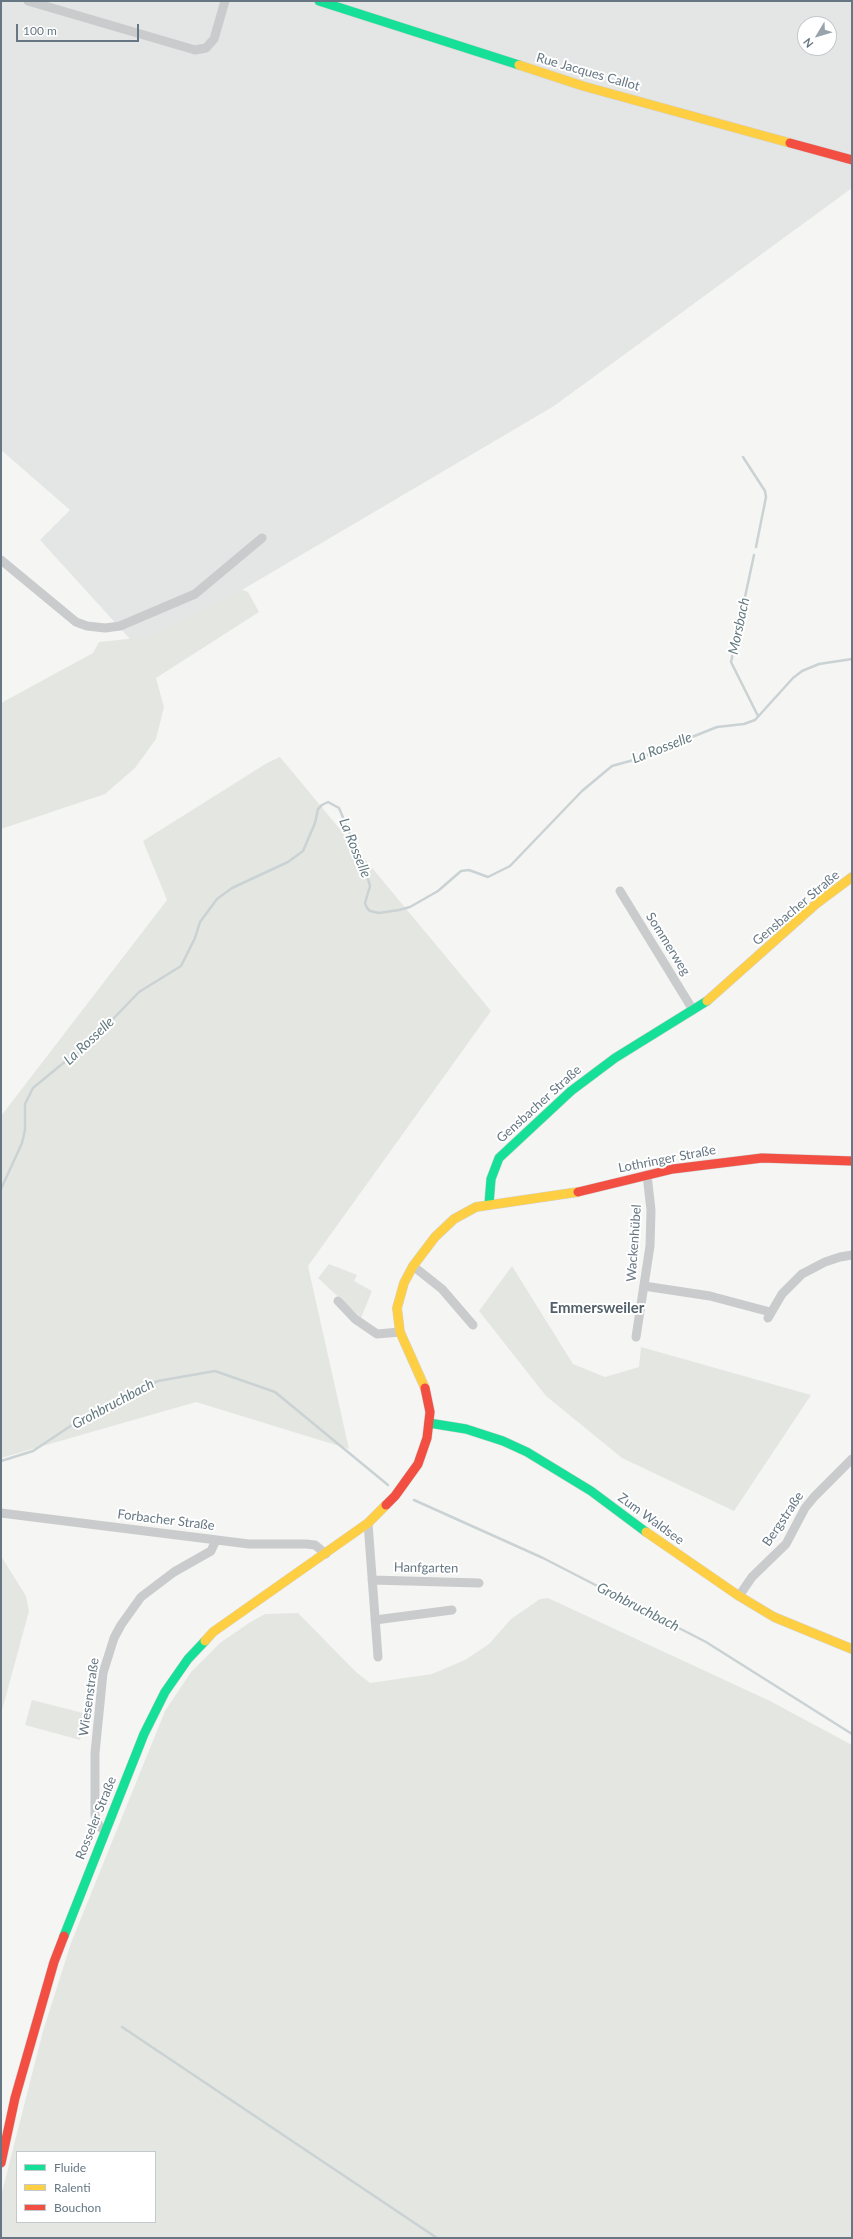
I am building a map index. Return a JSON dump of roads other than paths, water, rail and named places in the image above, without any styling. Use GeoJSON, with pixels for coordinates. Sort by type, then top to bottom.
{"type":"FeatureCollection","features":[{"type":"Feature","properties":{"kind":"street"},"geometry":{"type":"LineString","coordinates":[[28,1],[195,50],[206,48],[214,39],[225,1]]}},
{"type":"Feature","properties":{"kind":"street","name":"Rue Jacques Callot"},"geometry":{"type":"LineString","coordinates":[[319,1],[583,86],[852,160]]}},
{"type":"Feature","properties":{"kind":"street"},"geometry":{"type":"LineString","coordinates":[[1,560],[76,622],[87,626],[105,628],[120,626],[196,594],[262,538]]}},
{"type":"Feature","properties":{"kind":"street","name":"Gensbacher Straße"},"geometry":{"type":"LineString","coordinates":[[490,1204],[491,1179],[499,1158],[507,1150],[593,1073],[712,998],[816,904],[852,877]]}},
{"type":"Feature","properties":{"kind":"street","name":"Sommerweg"},"geometry":{"type":"LineString","coordinates":[[620,891],[693,1010]]}},
{"type":"Feature","properties":{"kind":"street","name":"Lothringer Straße"},"geometry":{"type":"LineString","coordinates":[[490,1204],[563,1195],[647,1175],[698,1165],[762,1158],[852,1161]]}},
{"type":"Feature","properties":{"kind":"street","name":"Wackenhübel"},"geometry":{"type":"LineString","coordinates":[[636,1337],[650,1246],[651,1210],[647,1175]]}},
{"type":"Feature","properties":{"kind":"street"},"geometry":{"type":"LineString","coordinates":[[326,1554],[368,1522],[395,1496],[418,1464],[427,1438],[430,1412],[425,1387],[400,1332],[397,1321],[400,1295],[413,1266],[435,1237],[454,1219],[476,1207],[490,1204]]}},
{"type":"Feature","properties":{"kind":"street"},"geometry":{"type":"LineString","coordinates":[[644,1286],[710,1296],[769,1315],[782,1294],[802,1274],[825,1262],[852,1255]]}},
{"type":"Feature","properties":{"kind":"street"},"geometry":{"type":"LineString","coordinates":[[413,1266],[442,1289],[473,1324]]}},
{"type":"Feature","properties":{"kind":"street"},"geometry":{"type":"LineString","coordinates":[[338,1301],[355,1319],[377,1334],[400,1332]]}},
{"type":"Feature","properties":{"kind":"street","name":"Zum Waldsee"},"geometry":{"type":"LineString","coordinates":[[429,1423],[466,1430],[503,1441],[547,1463],[591,1491],[656,1540],[739,1596],[774,1617],[852,1649]]}},
{"type":"Feature","properties":{"kind":"street","name":"Bergstraße"},"geometry":{"type":"LineString","coordinates":[[739,1596],[752,1577],[786,1544],[805,1508],[814,1497],[852,1459]]}},
{"type":"Feature","properties":{"kind":"street","name":"Forbacher Straße"},"geometry":{"type":"LineString","coordinates":[[1,1513],[216,1540],[256,1544],[310,1544],[320,1548],[326,1554]]}},
{"type":"Feature","properties":{"kind":"street"},"geometry":{"type":"LineString","coordinates":[[368,1522],[378,1657]]}},
{"type":"Feature","properties":{"kind":"street","name":"Wiesenstraße"},"geometry":{"type":"LineString","coordinates":[[105,1831],[99,1826],[95,1816],[95,1753],[104,1673],[114,1638],[121,1625],[141,1597],[174,1572],[210,1551],[216,1540]]}},
{"type":"Feature","properties":{"kind":"street","name":"Rosseler Straße"},"geometry":{"type":"LineString","coordinates":[[1,2163],[23,2070],[54,1962],[105,1831],[155,1709],[188,1659],[227,1621],[326,1554]]}},
{"type":"Feature","properties":{"kind":"street","name":"Hanfgarten"},"geometry":{"type":"LineString","coordinates":[[372,1580],[479,1583]]}},
{"type":"Feature","properties":{"kind":"street"},"geometry":{"type":"LineString","coordinates":[[375,1620],[452,1610]]}},
{"type":"Feature","properties":{"kind":"waterway","name":"Morsbach"},"geometry":{"type":"LineString","coordinates":[[743,457],[765,491],[766,497],[756,547]]}},
{"type":"Feature","properties":{"kind":"waterway","name":"Morsbach"},"geometry":{"type":"LineString","coordinates":[[754,555],[731,662],[758,716]]}},
{"type":"Feature","properties":{"kind":"waterway","name":"La Rosselle"},"geometry":{"type":"LineString","coordinates":[[1,1189],[22,1143],[25,1130],[25,1104],[33,1088],[67,1060],[84,1049],[139,992],[181,966],[195,938],[200,922],[217,899],[232,888],[288,862],[303,851],[315,823],[318,809],[322,805],[328,802],[339,808],[366,872],[370,886],[365,903],[367,908],[370,911],[379,913],[410,907],[438,891],[461,871],[469,870],[488,877],[510,866],[582,791],[612,766],[637,759],[717,727],[744,724],[755,720],[793,678],[802,671],[819,664],[852,659]]}},
{"type":"Feature","properties":{"kind":"waterway","name":"Grohbruchbach"},"geometry":{"type":"LineString","coordinates":[[1,1461],[33,1451],[87,1415],[158,1381],[215,1371],[275,1392],[388,1485]]}},
{"type":"Feature","properties":{"kind":"waterway","name":"Grohbruchbach"},"geometry":{"type":"LineString","coordinates":[[414,1500],[543,1558],[706,1642],[852,1734]]}},
{"type":"Feature","properties":{"kind":"waterway"},"geometry":{"type":"LineString","coordinates":[[122,2027],[437,2238]]}},
{"type":"Feature","properties":{"kind":"district","name":"Emmersweiler"},"geometry":{"type":"Point","coordinates":[597,1308]}}]}
